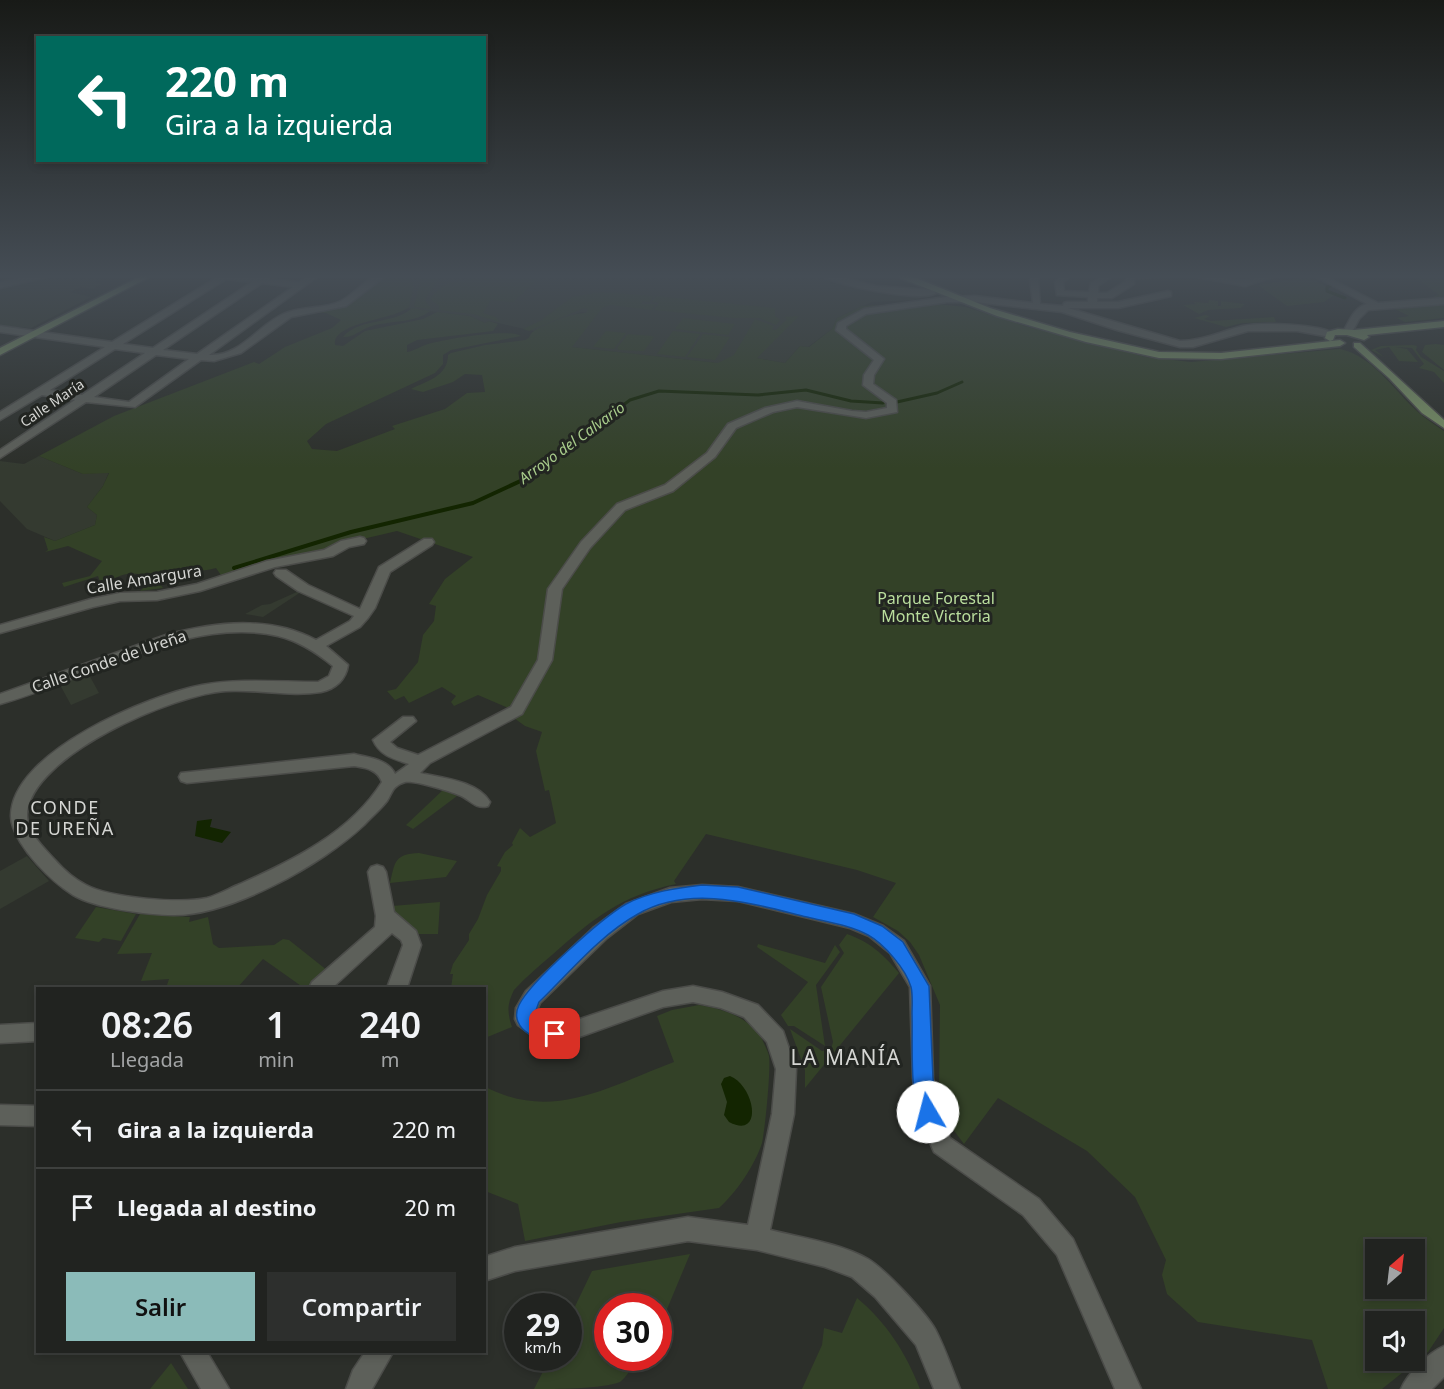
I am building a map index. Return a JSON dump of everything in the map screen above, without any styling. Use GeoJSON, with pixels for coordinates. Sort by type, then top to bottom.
{"type":"FeatureCollection","features":[{"type":"Feature","properties":{"kind":"main road"},"geometry":{"type":"LineString","coordinates":[[0,352],[26,339]]}},
{"type":"Feature","properties":{"kind":"main road"},"geometry":{"type":"LineString","coordinates":[[1091,339],[1180,357],[1252,354],[1388,339]]}},
{"type":"Feature","properties":{"kind":"main road"},"geometry":{"type":"LineString","coordinates":[[1114,339],[1171,351],[1230,350],[1310,339]]}},
{"type":"Feature","properties":{"kind":"main road"},"geometry":{"type":"LineString","coordinates":[[1334,339],[1340,343]]}},
{"type":"Feature","properties":{"kind":"main road"},"geometry":{"type":"LineString","coordinates":[[1358,339],[1426,411],[1444,425]]}},
{"type":"Feature","properties":{"kind":"street"},"geometry":{"type":"LineString","coordinates":[[69,339],[214,358],[238,351],[255,339]]}},
{"type":"Feature","properties":{"kind":"street"},"geometry":{"type":"LineString","coordinates":[[0,417],[123,339]]}},
{"type":"Feature","properties":{"kind":"street","name":"Calle María"},"geometry":{"type":"LineString","coordinates":[[0,454],[86,399],[173,339]]}},
{"type":"Feature","properties":{"kind":"street"},"geometry":{"type":"LineString","coordinates":[[39,392],[131,405],[223,339]]}},
{"type":"Feature","properties":{"kind":"street"},"geometry":{"type":"LineString","coordinates":[[187,777],[354,760],[376,765],[386,771],[390,782],[408,775],[420,762],[518,710],[545,660],[555,589],[585,545],[621,507],[669,488],[711,455],[732,426],[769,410],[797,404],[867,415],[893,410],[892,402],[868,385],[869,375],[879,359],[853,339]]}},
{"type":"Feature","properties":{"kind":"street"},"geometry":{"type":"LineString","coordinates":[[1156,339],[1193,344],[1210,339]]}},
{"type":"Feature","properties":{"kind":"street","name":"Calle Amargura"},"geometry":{"type":"LineString","coordinates":[[0,629],[91,603],[120,597],[157,596],[209,585],[272,564],[328,553],[345,544],[360,541]]}},
{"type":"Feature","properties":{"kind":"street"},"geometry":{"type":"LineString","coordinates":[[318,645],[355,624],[363,615],[384,570],[428,542]]}},
{"type":"Feature","properties":{"kind":"street"},"geometry":{"type":"LineString","coordinates":[[281,573],[303,588],[363,615]]}},
{"type":"Feature","properties":{"kind":"street","name":"Calle Conde de Ureña"},"geometry":{"type":"LineString","coordinates":[[0,699],[171,638],[223,627],[266,627],[296,635],[318,645],[341,665],[339,675],[320,687],[248,685],[200,690],[106,726],[72,745],[47,765],[24,794],[19,814],[20,823],[34,850],[57,874],[87,893],[114,901],[173,908],[209,905],[296,867],[323,849],[372,806],[390,782]]}},
{"type":"Feature","properties":{"kind":"street"},"geometry":{"type":"LineString","coordinates":[[408,721],[385,735],[381,740],[382,745],[387,750],[420,762]]}},
{"type":"Feature","properties":{"kind":"street"},"geometry":{"type":"LineString","coordinates":[[408,775],[467,791],[482,802]]}},
{"type":"Feature","properties":{"kind":"street"},"geometry":{"type":"LineString","coordinates":[[320,987],[384,930],[385,916],[377,872]]}},
{"type":"Feature","properties":{"kind":"street"},"geometry":{"type":"LineString","coordinates":[[757,1238],[783,1114],[786,1069],[776,1037],[751,1011],[722,1000],[693,994],[663,999],[568,1032],[543,1032],[525,1018],[526,1008],[533,996],[600,933],[632,909],[670,895],[702,892],[738,894],[854,921],[876,931],[897,947],[920,986],[926,1101],[928,1112],[942,1145],[1031,1207],[1065,1247],[1128,1389]]}},
{"type":"Feature","properties":{"kind":"street"},"geometry":{"type":"LineString","coordinates":[[385,916],[409,936],[412,945],[397,987]]}},
{"type":"Feature","properties":{"kind":"street"},"geometry":{"type":"LineString","coordinates":[[0,1034],[36,1032]]}},
{"type":"Feature","properties":{"kind":"street"},"geometry":{"type":"LineString","coordinates":[[0,1115],[36,1116]]}},
{"type":"Feature","properties":{"kind":"street"},"geometry":{"type":"LineString","coordinates":[[486,1268],[515,1259],[688,1229],[757,1238],[825,1255],[860,1268],[884,1288],[925,1336],[947,1389]]}},
{"type":"Feature","properties":{"kind":"street"},"geometry":{"type":"LineString","coordinates":[[194,1353],[216,1389]]}},
{"type":"Feature","properties":{"kind":"street"},"geometry":{"type":"LineString","coordinates":[[359,1389],[362,1379],[379,1353]]}},
{"type":"Feature","properties":{"kind":"street"},"geometry":{"type":"LineString","coordinates":[[1414,1389],[1444,1359]]}},
{"type":"Feature","properties":{"kind":"shaded area"},"geometry":{"type":"Polygon","coordinates":[[[577,339],[819,339],[808,347],[800,346],[785,363],[756,358],[735,365],[571,347],[577,339]]]}},
{"type":"Feature","properties":{"kind":"shaded area"},"geometry":{"type":"Polygon","coordinates":[[[39,456],[83,474],[109,472],[103,486],[87,507],[97,515],[95,525],[55,541],[27,529],[0,501],[0,461],[24,464],[39,456]]]}},
{"type":"Feature","properties":{"kind":"shaded area"},"geometry":{"type":"Polygon","coordinates":[[[301,592],[263,617],[245,614],[262,605],[270,604],[301,592]]]}},
{"type":"Feature","properties":{"kind":"shaded area"},"geometry":{"type":"Polygon","coordinates":[[[88,673],[99,693],[71,705],[59,683],[88,673]]]}},
{"type":"Feature","properties":{"kind":"shaded area"},"geometry":{"type":"Polygon","coordinates":[[[212,819],[210,827],[231,832],[222,843],[195,836],[197,821],[212,819]]]}},
{"type":"Feature","properties":{"kind":"shaded area"},"geometry":{"type":"Polygon","coordinates":[[[27,856],[49,881],[0,909],[0,871],[27,856]]]}},
{"type":"Feature","properties":{"kind":"shaded area"},"geometry":{"type":"Polygon","coordinates":[[[730,1076],[745,1090],[752,1110],[747,1124],[740,1126],[729,1122],[724,1115],[727,1102],[721,1084],[724,1078],[730,1076]]]}},
{"type":"Feature","properties":{"kind":"green space","name":"Parque Forestal Monte Victoria"},"geometry":{"type":"Polygon","coordinates":[[[305,339],[337,339],[335,345],[343,346],[354,339],[427,339],[417,340],[407,345],[407,352],[425,345],[455,339],[507,339],[451,350],[443,355],[443,364],[435,373],[326,424],[307,441],[312,449],[337,451],[395,429],[392,426],[445,409],[467,393],[485,392],[482,375],[465,374],[453,382],[423,392],[411,389],[441,373],[451,353],[527,339],[578,339],[572,347],[718,363],[734,355],[743,339],[776,339],[757,358],[785,363],[800,346],[809,347],[819,339],[1075,339],[1146,357],[1191,362],[1340,349],[1353,353],[1375,368],[1414,409],[1444,431],[1444,1328],[1428,1352],[1425,1354],[1425,1311],[1365,1311],[1365,1371],[1404,1371],[1382,1389],[1328,1389],[1312,1340],[1198,1322],[1167,1294],[1162,1275],[1166,1260],[1135,1197],[1087,1151],[998,1098],[964,1144],[952,1128],[939,1088],[940,1005],[919,955],[910,942],[898,931],[873,917],[896,883],[857,870],[706,834],[674,881],[676,884],[639,895],[609,910],[581,930],[528,976],[514,990],[510,1000],[509,1012],[512,1027],[486,1038],[486,987],[451,987],[453,974],[450,974],[453,964],[469,940],[469,934],[478,919],[487,895],[501,871],[501,867],[497,866],[505,852],[513,845],[520,828],[530,837],[556,823],[549,790],[545,791],[536,751],[542,732],[525,726],[514,718],[513,710],[478,695],[454,706],[451,702],[456,696],[442,687],[409,703],[404,696],[395,700],[387,691],[396,689],[418,662],[423,635],[434,621],[436,606],[429,604],[445,579],[473,557],[397,531],[367,538],[350,538],[330,550],[223,578],[216,568],[181,573],[167,578],[160,584],[163,588],[140,591],[148,584],[148,577],[136,574],[118,577],[102,588],[98,576],[64,587],[62,583],[90,576],[102,561],[68,546],[45,552],[48,550],[44,537],[55,541],[95,525],[97,515],[87,507],[103,486],[109,473],[83,474],[39,456],[114,416],[254,362],[259,364],[285,347],[305,339]]]}},
{"type":"Feature","properties":{"kind":"green space"},"geometry":{"type":"Polygon","coordinates":[[[600,339],[622,339],[614,349],[593,347],[600,339]]]}},
{"type":"Feature","properties":{"kind":"green space"},"geometry":{"type":"Polygon","coordinates":[[[624,339],[653,339],[644,351],[617,348],[624,339]]]}},
{"type":"Feature","properties":{"kind":"green space"},"geometry":{"type":"Polygon","coordinates":[[[668,339],[697,339],[685,357],[657,354],[668,339]]]}},
{"type":"Feature","properties":{"kind":"green space"},"geometry":{"type":"Polygon","coordinates":[[[700,339],[729,339],[715,360],[687,357],[700,339]]]}},
{"type":"Feature","properties":{"kind":"green space"},"geometry":{"type":"Polygon","coordinates":[[[1425,345],[1444,345],[1444,370],[1422,352],[1425,345]]]}},
{"type":"Feature","properties":{"kind":"green space"},"geometry":{"type":"Polygon","coordinates":[[[1381,346],[1417,346],[1416,350],[1421,357],[1444,371],[1444,383],[1434,372],[1419,368],[1424,364],[1412,348],[1395,347],[1407,349],[1418,362],[1399,361],[1389,347],[1375,350],[1384,357],[1371,350],[1381,346]]]}},
{"type":"Feature","properties":{"kind":"green space"},"geometry":{"type":"Polygon","coordinates":[[[443,790],[457,796],[413,829],[406,825],[443,790]]]}},
{"type":"Feature","properties":{"kind":"green space"},"geometry":{"type":"Polygon","coordinates":[[[419,853],[457,861],[446,877],[390,883],[397,860],[405,855],[419,853]]]}},
{"type":"Feature","properties":{"kind":"green space"},"geometry":{"type":"Polygon","coordinates":[[[440,902],[438,934],[417,934],[394,915],[392,906],[440,902]]]}},
{"type":"Feature","properties":{"kind":"green space"},"geometry":{"type":"Polygon","coordinates":[[[96,907],[136,914],[121,941],[103,938],[99,942],[75,938],[96,907]]]}},
{"type":"Feature","properties":{"kind":"green space"},"geometry":{"type":"Polygon","coordinates":[[[140,914],[190,917],[189,922],[208,917],[213,944],[219,948],[274,945],[283,939],[289,940],[328,971],[309,987],[303,987],[263,959],[238,987],[166,987],[169,979],[141,981],[152,953],[117,954],[140,914]]]}},
{"type":"Feature","properties":{"kind":"green space"},"geometry":{"type":"Polygon","coordinates":[[[847,934],[876,949],[899,973],[805,1088],[805,1070],[790,1029],[822,1051],[831,1049],[833,1042],[821,987],[844,953],[839,945],[847,934]]]}},
{"type":"Feature","properties":{"kind":"green space"},"geometry":{"type":"Polygon","coordinates":[[[758,944],[825,963],[835,945],[840,952],[816,985],[825,1046],[794,1026],[788,1026],[781,1015],[808,982],[757,947],[758,944]]]}},
{"type":"Feature","properties":{"kind":"green space"},"geometry":{"type":"Polygon","coordinates":[[[699,1005],[717,1009],[743,1020],[757,1031],[762,1039],[769,1056],[765,1126],[762,1143],[750,1169],[738,1187],[719,1208],[621,1222],[525,1241],[518,1204],[486,1191],[486,1087],[509,1097],[533,1101],[557,1101],[603,1090],[674,1062],[657,1016],[672,1010],[699,1005]]]}},
{"type":"Feature","properties":{"kind":"green space"},"geometry":{"type":"Polygon","coordinates":[[[690,1254],[672,1297],[672,1293],[594,1293],[594,1371],[630,1371],[623,1380],[591,1387],[534,1389],[543,1371],[582,1371],[581,1293],[592,1271],[690,1254]]]}},
{"type":"Feature","properties":{"kind":"green space"},"geometry":{"type":"Polygon","coordinates":[[[857,1298],[878,1318],[894,1339],[920,1389],[802,1389],[822,1345],[824,1328],[842,1333],[857,1298]]]}},
{"type":"Feature","properties":{"kind":"green space"},"geometry":{"type":"Polygon","coordinates":[[[171,1363],[188,1389],[150,1389],[171,1363]]]}},
{"type":"Feature","properties":{"kind":"waterway","name":"Arroyo del Calvario"},"geometry":{"type":"LineString","coordinates":[[897,402],[937,393],[962,382]]}},
{"type":"Feature","properties":{"kind":"waterway","name":"Arroyo del Calvario"},"geometry":{"type":"LineString","coordinates":[[562,450],[630,400],[659,391],[758,395],[806,390],[851,401],[883,403]]}},
{"type":"Feature","properties":{"kind":"waterway","name":"Arroyo del Calvario"},"geometry":{"type":"LineString","coordinates":[[234,568],[351,532],[473,503],[527,478],[563,449]]}},
{"type":"Feature","properties":{"kind":"district","name":"CONDE DE UREÑA"},"geometry":{"type":"Point","coordinates":[65,818]}},
{"type":"Feature","properties":{"kind":"district","name":"LA MANÍA"},"geometry":{"type":"Point","coordinates":[846,1058]}},
{"type":"Feature","properties":{"kind":"route"},"geometry":{"type":"LineString","coordinates":[[555,1034],[533,1027],[525,1018],[526,1008],[533,996],[600,933],[632,909],[670,895],[702,892],[738,894],[854,921],[876,931],[897,947],[920,986],[923,1078],[928,1112]]}}]}
